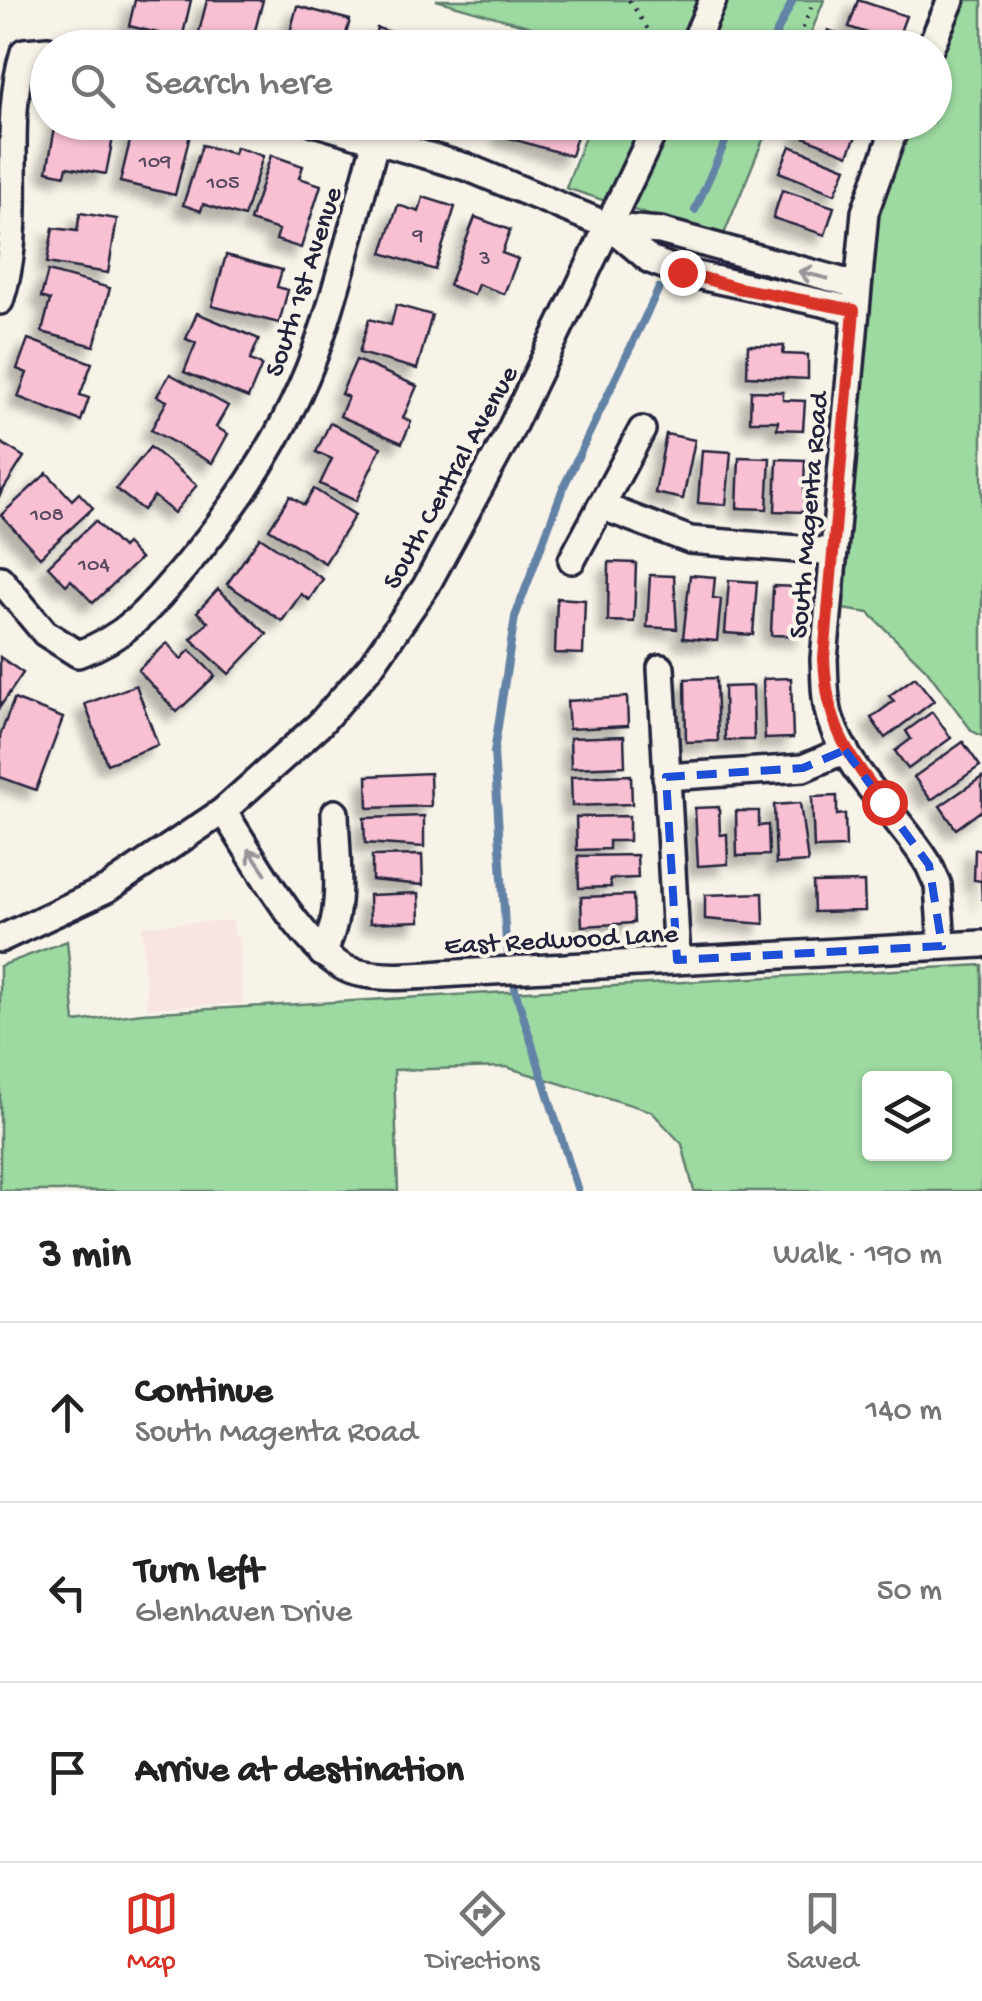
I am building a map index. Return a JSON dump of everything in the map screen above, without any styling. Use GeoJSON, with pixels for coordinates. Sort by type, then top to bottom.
{"type":"FeatureCollection","features":[{"type":"Feature","properties":{"kind":"street"},"geometry":{"type":"LineString","coordinates":[[700,30],[712,0]]}},
{"type":"Feature","properties":{"kind":"street"},"geometry":{"type":"LineString","coordinates":[[938,30],[951,0]]}},
{"type":"Feature","properties":{"kind":"street"},"geometry":{"type":"LineString","coordinates":[[0,301],[8,244],[10,83],[30,58]]}},
{"type":"Feature","properties":{"kind":"street"},"geometry":{"type":"LineString","coordinates":[[376,140],[470,168],[611,226],[660,230],[855,297]]}},
{"type":"Feature","properties":{"kind":"street","name":"South 1st Avenue"},"geometry":{"type":"LineString","coordinates":[[0,579],[45,633],[78,654],[113,642],[222,524],[271,445],[322,333],[376,140]]}},
{"type":"Feature","properties":{"kind":"street","name":"South Central Avenue"},"geometry":{"type":"LineString","coordinates":[[0,939],[107,889],[224,810],[319,725],[371,666],[426,586],[509,433],[650,140]]}},
{"type":"Feature","properties":{"kind":"street","name":"South Magenta Road"},"geometry":{"type":"LineString","coordinates":[[891,140],[865,212],[824,676],[831,721],[845,750],[929,865],[938,885],[942,946]]}},
{"type":"Feature","properties":{"kind":"street"},"geometry":{"type":"LineString","coordinates":[[611,226],[650,260],[738,288],[855,297]]}},
{"type":"Feature","properties":{"kind":"street"},"geometry":{"type":"LineString","coordinates":[[738,288],[746,258]]}},
{"type":"Feature","properties":{"kind":"street"},"geometry":{"type":"LineString","coordinates":[[572,560],[642,430]]}},
{"type":"Feature","properties":{"kind":"street"},"geometry":{"type":"LineString","coordinates":[[602,506],[690,540],[834,552]]}},
{"type":"Feature","properties":{"kind":"street"},"geometry":{"type":"LineString","coordinates":[[661,668],[676,960]]}},
{"type":"Feature","properties":{"kind":"street"},"geometry":{"type":"LineString","coordinates":[[666,777],[803,768],[845,750]]}},
{"type":"Feature","properties":{"kind":"street","name":"East Redwood Lane"},"geometry":{"type":"LineString","coordinates":[[224,810],[322,952],[352,972],[383,976],[982,944]]}},
{"type":"Feature","properties":{"kind":"street"},"geometry":{"type":"LineString","coordinates":[[322,952],[332,938],[337,896],[335,813]]}},
{"type":"Feature","properties":{"kind":"path"},"geometry":{"type":"LineString","coordinates":[[629,0],[648,30]]}},
{"type":"Feature","properties":{"kind":"path"},"geometry":{"type":"LineString","coordinates":[[802,30],[814,0]]}},
{"type":"Feature","properties":{"kind":"highlighted area"},"geometry":{"type":"Polygon","coordinates":[[[845,750],[929,865],[942,946],[677,960],[666,777],[803,768],[845,750]]]}},
{"type":"Feature","properties":{"kind":"shaded area"},"geometry":{"type":"Polygon","coordinates":[[[233,920],[234,937],[239,937],[243,1003],[147,1008],[142,926],[233,920]]]}},
{"type":"Feature","properties":{"kind":"green space"},"geometry":{"type":"Polygon","coordinates":[[[436,0],[824,0],[812,30],[541,30],[436,0]]]}},
{"type":"Feature","properties":{"kind":"green space"},"geometry":{"type":"Polygon","coordinates":[[[951,0],[982,0],[982,736],[972,731],[926,669],[869,613],[828,607],[856,285],[893,140],[952,140],[952,30],[940,30],[951,0]]]}},
{"type":"Feature","properties":{"kind":"green space"},"geometry":{"type":"Polygon","coordinates":[[[584,140],[763,140],[722,239],[566,188],[584,140]]]}},
{"type":"Feature","properties":{"kind":"green space"},"geometry":{"type":"Polygon","coordinates":[[[67,941],[75,1022],[142,1013],[982,965],[982,1191],[694,1191],[682,1144],[651,1111],[506,1067],[394,1070],[398,1191],[0,1191],[0,966],[67,941]]]}},
{"type":"Feature","properties":{"kind":"building"},"geometry":{"type":"Polygon","coordinates":[[[135,0],[191,0],[184,30],[129,26],[135,0]]]}},
{"type":"Feature","properties":{"kind":"building"},"geometry":{"type":"Polygon","coordinates":[[[207,0],[263,0],[255,30],[200,30],[207,0]]]}},
{"type":"Feature","properties":{"kind":"building"},"geometry":{"type":"Polygon","coordinates":[[[858,0],[906,16],[901,30],[849,27],[858,0]]]}},
{"type":"Feature","properties":{"kind":"building"},"geometry":{"type":"Polygon","coordinates":[[[297,6],[350,20],[347,30],[291,30],[297,6]]]}},
{"type":"Feature","properties":{"kind":"building"},"geometry":{"type":"Polygon","coordinates":[[[53,140],[113,140],[106,174],[67,167],[65,175],[47,171],[53,140]]]}},
{"type":"Feature","properties":{"kind":"building"},"geometry":{"type":"Polygon","coordinates":[[[130,140],[189,140],[175,195],[120,182],[130,140]]]}},
{"type":"Feature","properties":{"kind":"building"},"geometry":{"type":"Polygon","coordinates":[[[516,140],[576,140],[571,156],[516,140]]]}},
{"type":"Feature","properties":{"kind":"building"},"geometry":{"type":"Polygon","coordinates":[[[811,140],[854,140],[848,155],[811,140]]]}},
{"type":"Feature","properties":{"kind":"building"},"geometry":{"type":"Polygon","coordinates":[[[202,145],[234,154],[236,147],[263,156],[244,217],[203,204],[201,211],[183,205],[202,145]]]}},
{"type":"Feature","properties":{"kind":"building"},"geometry":{"type":"Polygon","coordinates":[[[790,146],[846,168],[835,194],[779,172],[790,146]]]}},
{"type":"Feature","properties":{"kind":"building"},"geometry":{"type":"Polygon","coordinates":[[[271,155],[303,166],[299,178],[321,185],[301,248],[276,240],[279,230],[250,221],[271,155]]]}},
{"type":"Feature","properties":{"kind":"building"},"geometry":{"type":"Polygon","coordinates":[[[782,190],[834,207],[825,235],[773,218],[782,190]]]}},
{"type":"Feature","properties":{"kind":"building"},"geometry":{"type":"Polygon","coordinates":[[[423,197],[455,207],[435,270],[382,253],[398,205],[419,212],[423,197]]]}},
{"type":"Feature","properties":{"kind":"building"},"geometry":{"type":"Polygon","coordinates":[[[80,213],[117,219],[108,273],[47,263],[53,228],[77,231],[80,213]]]}},
{"type":"Feature","properties":{"kind":"building"},"geometry":{"type":"Polygon","coordinates":[[[475,217],[510,230],[502,253],[518,259],[504,294],[478,284],[474,295],[449,285],[475,217]]]}},
{"type":"Feature","properties":{"kind":"building"},"geometry":{"type":"Polygon","coordinates":[[[226,255],[282,270],[277,287],[288,290],[279,323],[212,306],[226,255]]]}},
{"type":"Feature","properties":{"kind":"building"},"geometry":{"type":"Polygon","coordinates":[[[48,271],[110,288],[94,346],[42,332],[50,300],[41,297],[48,271]]]}},
{"type":"Feature","properties":{"kind":"building"},"geometry":{"type":"Polygon","coordinates":[[[396,305],[432,315],[417,369],[359,353],[369,319],[391,325],[396,305]]]}},
{"type":"Feature","properties":{"kind":"building"},"geometry":{"type":"Polygon","coordinates":[[[197,313],[259,339],[250,360],[262,365],[248,398],[184,372],[196,343],[186,339],[197,313]]]}},
{"type":"Feature","properties":{"kind":"building"},"geometry":{"type":"Polygon","coordinates":[[[28,339],[92,363],[80,395],[89,398],[81,421],[18,397],[27,373],[17,369],[28,339]]]}},
{"type":"Feature","properties":{"kind":"building"},"geometry":{"type":"Polygon","coordinates":[[[748,345],[784,346],[783,354],[808,355],[808,379],[747,376],[748,345]]]}},
{"type":"Feature","properties":{"kind":"building"},"geometry":{"type":"Polygon","coordinates":[[[356,360],[417,386],[403,418],[411,422],[402,443],[340,416],[348,397],[341,394],[356,360]]]}},
{"type":"Feature","properties":{"kind":"building"},"geometry":{"type":"Polygon","coordinates":[[[170,374],[228,406],[216,427],[228,434],[212,463],[151,430],[167,401],[157,396],[170,374]]]}},
{"type":"Feature","properties":{"kind":"building"},"geometry":{"type":"Polygon","coordinates":[[[751,391],[783,392],[783,400],[805,401],[803,430],[777,429],[778,421],[750,421],[751,391]]]}},
{"type":"Feature","properties":{"kind":"building"},"geometry":{"type":"Polygon","coordinates":[[[330,423],[381,447],[356,501],[320,484],[332,459],[316,452],[330,423]]]}},
{"type":"Feature","properties":{"kind":"building"},"geometry":{"type":"Polygon","coordinates":[[[666,434],[695,440],[683,499],[655,493],[666,434]]]}},
{"type":"Feature","properties":{"kind":"building"},"geometry":{"type":"Polygon","coordinates":[[[0,442],[24,457],[0,495],[0,442]]]}},
{"type":"Feature","properties":{"kind":"building"},"geometry":{"type":"Polygon","coordinates":[[[150,447],[197,485],[174,513],[154,496],[143,510],[116,489],[150,447]]]}},
{"type":"Feature","properties":{"kind":"building"},"geometry":{"type":"Polygon","coordinates":[[[702,450],[731,452],[726,505],[698,503],[702,450]]]}},
{"type":"Feature","properties":{"kind":"building"},"geometry":{"type":"Polygon","coordinates":[[[739,457],[770,458],[767,509],[737,508],[739,457]]]}},
{"type":"Feature","properties":{"kind":"building"},"geometry":{"type":"Polygon","coordinates":[[[777,459],[805,460],[803,512],[775,511],[777,459]]]}},
{"type":"Feature","properties":{"kind":"building"},"geometry":{"type":"Polygon","coordinates":[[[47,473],[72,500],[79,493],[93,508],[40,557],[1,515],[47,473]]]}},
{"type":"Feature","properties":{"kind":"building"},"geometry":{"type":"Polygon","coordinates":[[[314,489],[355,515],[325,563],[269,529],[290,496],[304,505],[314,489]]]}},
{"type":"Feature","properties":{"kind":"building"},"geometry":{"type":"Polygon","coordinates":[[[95,521],[122,548],[126,544],[140,559],[93,603],[71,580],[66,585],[48,566],[95,521]]]}},
{"type":"Feature","properties":{"kind":"building"},"geometry":{"type":"Polygon","coordinates":[[[260,537],[323,579],[309,600],[301,594],[282,621],[227,584],[260,537]]]}},
{"type":"Feature","properties":{"kind":"building"},"geometry":{"type":"Polygon","coordinates":[[[609,562],[636,563],[634,622],[608,621],[609,562]]]}},
{"type":"Feature","properties":{"kind":"building"},"geometry":{"type":"Polygon","coordinates":[[[650,575],[674,576],[677,629],[647,627],[650,575]]]}},
{"type":"Feature","properties":{"kind":"building"},"geometry":{"type":"Polygon","coordinates":[[[690,575],[715,577],[713,598],[721,599],[717,641],[683,638],[690,575]]]}},
{"type":"Feature","properties":{"kind":"building"},"geometry":{"type":"Polygon","coordinates":[[[729,580],[757,582],[753,635],[725,633],[729,580]]]}},
{"type":"Feature","properties":{"kind":"building"},"geometry":{"type":"Polygon","coordinates":[[[773,586],[798,587],[797,608],[804,608],[803,636],[771,635],[773,586]]]}},
{"type":"Feature","properties":{"kind":"building"},"geometry":{"type":"Polygon","coordinates":[[[218,589],[267,634],[229,674],[191,639],[208,622],[197,612],[218,589]]]}},
{"type":"Feature","properties":{"kind":"building"},"geometry":{"type":"Polygon","coordinates":[[[557,598],[585,600],[583,654],[555,653],[557,598]]]}},
{"type":"Feature","properties":{"kind":"building"},"geometry":{"type":"Polygon","coordinates":[[[167,643],[181,659],[190,650],[215,676],[177,712],[138,670],[167,643]]]}},
{"type":"Feature","properties":{"kind":"building"},"geometry":{"type":"Polygon","coordinates":[[[0,657],[23,673],[0,707],[0,657]]]}},
{"type":"Feature","properties":{"kind":"building"},"geometry":{"type":"Polygon","coordinates":[[[915,677],[934,701],[885,738],[871,718],[894,701],[889,696],[915,677]]]}},
{"type":"Feature","properties":{"kind":"building"},"geometry":{"type":"Polygon","coordinates":[[[716,678],[718,741],[686,742],[685,679],[716,678]]]}},
{"type":"Feature","properties":{"kind":"building"},"geometry":{"type":"Polygon","coordinates":[[[791,678],[793,738],[765,739],[763,679],[791,678]]]}},
{"type":"Feature","properties":{"kind":"building"},"geometry":{"type":"Polygon","coordinates":[[[136,685],[158,745],[107,764],[85,704],[136,685]]]}},
{"type":"Feature","properties":{"kind":"building"},"geometry":{"type":"Polygon","coordinates":[[[753,686],[754,740],[725,740],[724,687],[753,686]]]}},
{"type":"Feature","properties":{"kind":"building"},"geometry":{"type":"Polygon","coordinates":[[[627,697],[628,726],[569,729],[567,701],[627,697]]]}},
{"type":"Feature","properties":{"kind":"building"},"geometry":{"type":"Polygon","coordinates":[[[14,699],[63,718],[36,790],[0,777],[0,736],[14,699]]]}},
{"type":"Feature","properties":{"kind":"building"},"geometry":{"type":"Polygon","coordinates":[[[932,712],[951,738],[908,769],[895,751],[911,739],[906,731],[932,712]]]}},
{"type":"Feature","properties":{"kind":"building"},"geometry":{"type":"Polygon","coordinates":[[[624,736],[625,766],[571,768],[570,738],[624,736]]]}},
{"type":"Feature","properties":{"kind":"building"},"geometry":{"type":"Polygon","coordinates":[[[963,742],[980,766],[931,800],[914,777],[963,742]]]}},
{"type":"Feature","properties":{"kind":"building"},"geometry":{"type":"Polygon","coordinates":[[[430,773],[431,806],[368,808],[367,776],[430,773]]]}},
{"type":"Feature","properties":{"kind":"building"},"geometry":{"type":"Polygon","coordinates":[[[631,775],[632,804],[572,806],[571,777],[631,775]]]}},
{"type":"Feature","properties":{"kind":"building"},"geometry":{"type":"Polygon","coordinates":[[[982,777],[982,810],[956,829],[940,806],[982,777]]]}},
{"type":"Feature","properties":{"kind":"building"},"geometry":{"type":"Polygon","coordinates":[[[837,796],[837,815],[845,814],[846,847],[814,848],[812,797],[837,796]]]}},
{"type":"Feature","properties":{"kind":"building"},"geometry":{"type":"Polygon","coordinates":[[[800,803],[808,862],[776,864],[774,805],[800,803]]]}},
{"type":"Feature","properties":{"kind":"building"},"geometry":{"type":"Polygon","coordinates":[[[719,807],[720,835],[727,834],[728,864],[698,866],[695,808],[719,807]]]}},
{"type":"Feature","properties":{"kind":"building"},"geometry":{"type":"Polygon","coordinates":[[[736,811],[759,811],[759,826],[768,825],[769,855],[737,856],[736,811]]]}},
{"type":"Feature","properties":{"kind":"building"},"geometry":{"type":"Polygon","coordinates":[[[424,816],[424,847],[365,843],[364,818],[424,816]]]}},
{"type":"Feature","properties":{"kind":"building"},"geometry":{"type":"Polygon","coordinates":[[[629,816],[629,841],[609,841],[609,849],[577,850],[576,817],[629,816]]]}},
{"type":"Feature","properties":{"kind":"building"},"geometry":{"type":"Polygon","coordinates":[[[975,849],[982,850],[982,900],[981,881],[974,880],[975,849]]]}},
{"type":"Feature","properties":{"kind":"building"},"geometry":{"type":"Polygon","coordinates":[[[422,855],[423,885],[372,880],[372,856],[422,855]]]}},
{"type":"Feature","properties":{"kind":"building"},"geometry":{"type":"Polygon","coordinates":[[[637,855],[638,878],[610,879],[611,887],[579,888],[578,856],[637,855]]]}},
{"type":"Feature","properties":{"kind":"building"},"geometry":{"type":"Polygon","coordinates":[[[864,882],[865,911],[814,912],[813,883],[864,882]]]}},
{"type":"Feature","properties":{"kind":"building"},"geometry":{"type":"Polygon","coordinates":[[[419,893],[420,921],[370,923],[369,895],[419,893]]]}},
{"type":"Feature","properties":{"kind":"building"},"geometry":{"type":"Polygon","coordinates":[[[763,893],[764,924],[705,919],[705,895],[763,893]]]}},
{"type":"Feature","properties":{"kind":"building"},"geometry":{"type":"Polygon","coordinates":[[[633,895],[634,923],[582,926],[581,897],[633,895]]]}},
{"type":"Feature","properties":{"kind":"waterway"},"geometry":{"type":"LineString","coordinates":[[778,30],[793,0]]}},
{"type":"Feature","properties":{"kind":"waterway"},"geometry":{"type":"LineString","coordinates":[[695,210],[726,140]]}},
{"type":"Feature","properties":{"kind":"waterway"},"geometry":{"type":"LineString","coordinates":[[578,1191],[516,993],[506,942],[494,752],[515,617],[563,488],[659,288]]}},
{"type":"Feature","properties":{"kind":"route"},"geometry":{"type":"LineString","coordinates":[[682,272],[715,283],[854,310],[824,658],[826,694],[831,721],[845,750],[884,802]]}}]}
